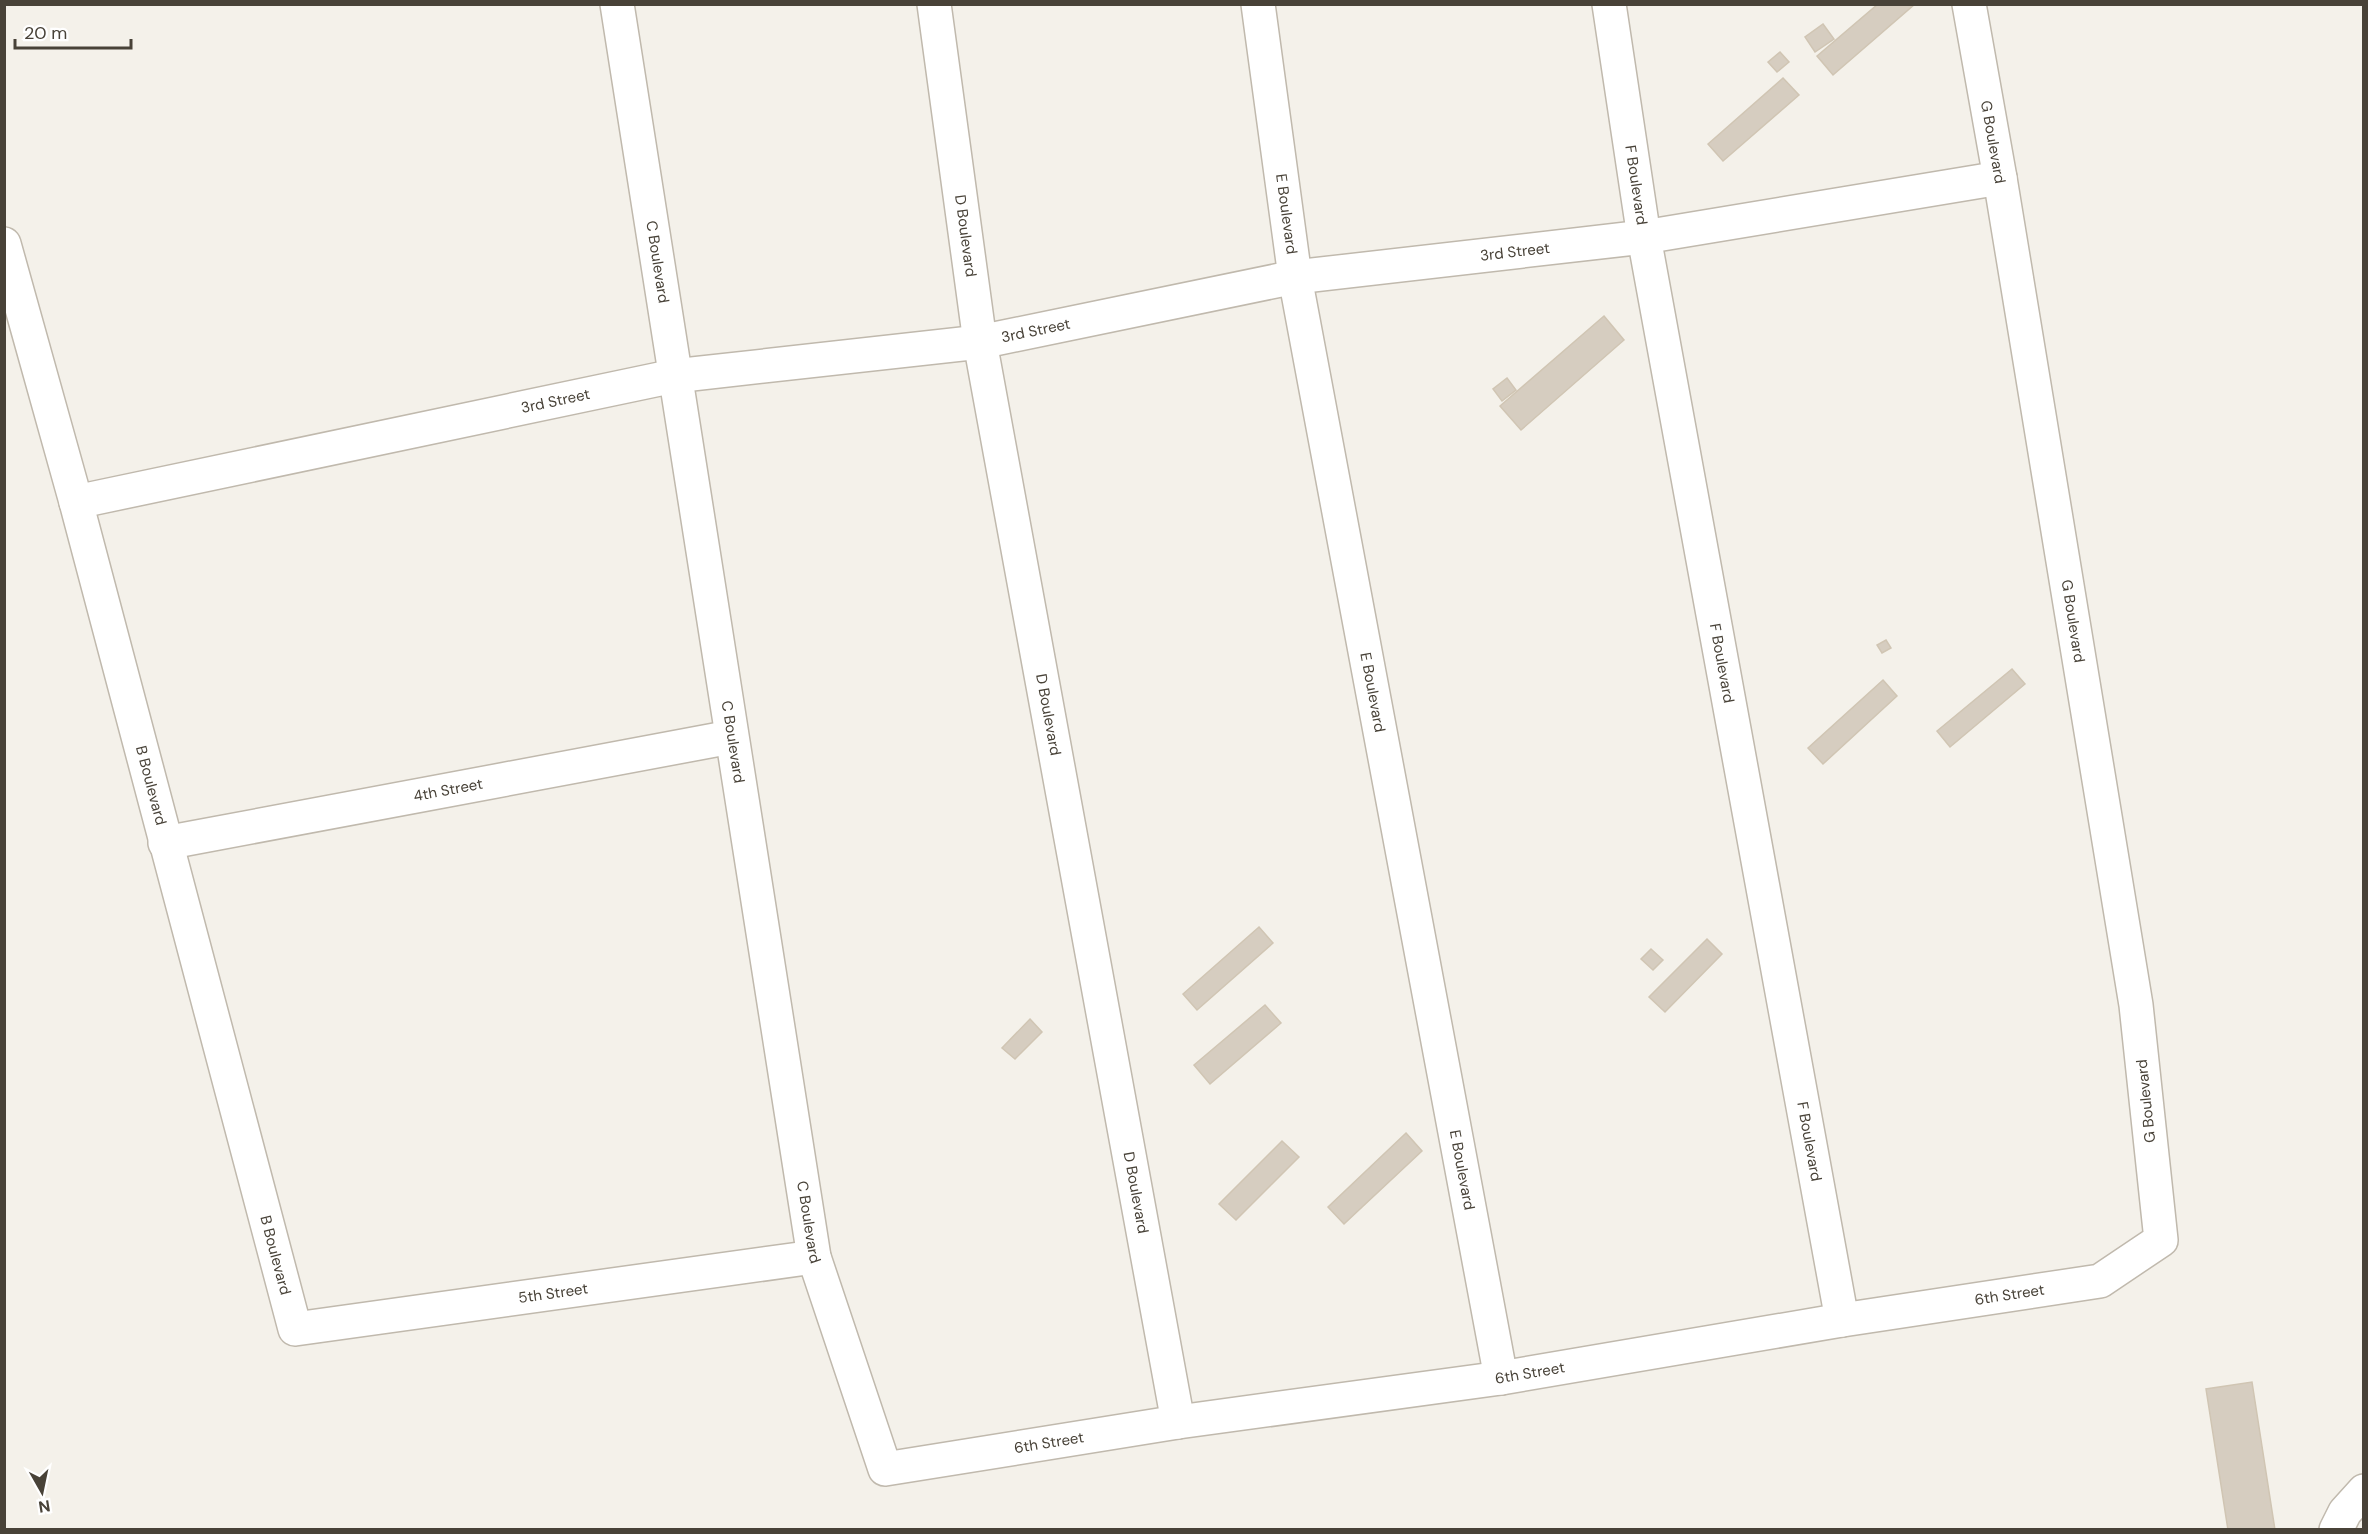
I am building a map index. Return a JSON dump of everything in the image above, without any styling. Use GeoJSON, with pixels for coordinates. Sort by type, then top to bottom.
{"type":"FeatureCollection","features":[{"type":"Feature","properties":{"kind":"street","name":"C Boulevard"},"geometry":{"type":"LineString","coordinates":[[617,4],[814,1257],[885,1469]]}},
{"type":"Feature","properties":{"kind":"street","name":"D Boulevard"},"geometry":{"type":"LineString","coordinates":[[934,4],[980,342],[1178,1422]]}},
{"type":"Feature","properties":{"kind":"street","name":"E Boulevard"},"geometry":{"type":"LineString","coordinates":[[1257,4],[1295,277],[1501,1378]]}},
{"type":"Feature","properties":{"kind":"street","name":"F Boulevard"},"geometry":{"type":"LineString","coordinates":[[1609,4],[1644,237],[1842,1320]]}},
{"type":"Feature","properties":{"kind":"street","name":"G Boulevard"},"geometry":{"type":"LineString","coordinates":[[1969,4],[2000,178],[2136,1005],[2161,1240]]}},
{"type":"Feature","properties":{"kind":"street","name":"3rd Street"},"geometry":{"type":"LineString","coordinates":[[76,502],[674,376],[980,342],[1295,277],[1644,237],[2000,178]]}},
{"type":"Feature","properties":{"kind":"street","name":"B Boulevard"},"geometry":{"type":"LineString","coordinates":[[4,244],[76,502],[295,1329]]}},
{"type":"Feature","properties":{"kind":"street","name":"4th Street"},"geometry":{"type":"LineString","coordinates":[[165,843],[731,737]]}},
{"type":"Feature","properties":{"kind":"street","name":"6th Street"},"geometry":{"type":"LineString","coordinates":[[885,1469],[1178,1422],[1501,1378],[1842,1320],[2100,1281],[2161,1240]]}},
{"type":"Feature","properties":{"kind":"street","name":"5th Street"},"geometry":{"type":"LineString","coordinates":[[295,1329],[814,1257]]}},
{"type":"Feature","properties":{"kind":"street"},"geometry":{"type":"LineString","coordinates":[[2336,1530],[2345,1512],[2364,1491]]}},
{"type":"Feature","properties":{"kind":"building"},"geometry":{"type":"Polygon","coordinates":[[[1878,4],[1915,4],[1833,75],[1817,56],[1878,4]]]}},
{"type":"Feature","properties":{"kind":"building"},"geometry":{"type":"Polygon","coordinates":[[[1823,24],[1834,39],[1815,52],[1805,37],[1823,24]]]}},
{"type":"Feature","properties":{"kind":"building"},"geometry":{"type":"Polygon","coordinates":[[[1780,52],[1789,62],[1777,72],[1768,62],[1780,52]]]}},
{"type":"Feature","properties":{"kind":"building"},"geometry":{"type":"Polygon","coordinates":[[[1783,78],[1799,95],[1723,161],[1708,144],[1783,78]]]}},
{"type":"Feature","properties":{"kind":"building"},"geometry":{"type":"Polygon","coordinates":[[[1604,316],[1624,340],[1521,430],[1500,406],[1604,316]]]}},
{"type":"Feature","properties":{"kind":"building"},"geometry":{"type":"Polygon","coordinates":[[[1507,378],[1516,390],[1502,401],[1493,389],[1507,378]]]}},
{"type":"Feature","properties":{"kind":"building"},"geometry":{"type":"Polygon","coordinates":[[[1886,640],[1891,648],[1882,653],[1877,645],[1886,640]]]}},
{"type":"Feature","properties":{"kind":"building"},"geometry":{"type":"Polygon","coordinates":[[[2012,669],[2025,684],[1950,747],[1937,731],[2012,669]]]}},
{"type":"Feature","properties":{"kind":"building"},"geometry":{"type":"Polygon","coordinates":[[[1883,680],[1897,696],[1823,764],[1808,748],[1883,680]]]}},
{"type":"Feature","properties":{"kind":"building"},"geometry":{"type":"Polygon","coordinates":[[[1259,927],[1273,943],[1197,1010],[1183,994],[1259,927]]]}},
{"type":"Feature","properties":{"kind":"building"},"geometry":{"type":"Polygon","coordinates":[[[1707,939],[1722,954],[1665,1012],[1649,997],[1707,939]]]}},
{"type":"Feature","properties":{"kind":"building"},"geometry":{"type":"Polygon","coordinates":[[[1651,949],[1663,960],[1653,970],[1641,959],[1651,949]]]}},
{"type":"Feature","properties":{"kind":"building"},"geometry":{"type":"Polygon","coordinates":[[[1265,1005],[1281,1023],[1210,1084],[1194,1065],[1265,1005]]]}},
{"type":"Feature","properties":{"kind":"building"},"geometry":{"type":"Polygon","coordinates":[[[1030,1019],[1042,1032],[1015,1059],[1002,1048],[1030,1019]]]}},
{"type":"Feature","properties":{"kind":"building"},"geometry":{"type":"Polygon","coordinates":[[[1406,1133],[1422,1151],[1344,1224],[1328,1207],[1406,1133]]]}},
{"type":"Feature","properties":{"kind":"building"},"geometry":{"type":"Polygon","coordinates":[[[1282,1141],[1299,1157],[1236,1220],[1219,1204],[1282,1141]]]}},
{"type":"Feature","properties":{"kind":"building"},"geometry":{"type":"Polygon","coordinates":[[[2252,1382],[2275,1530],[2228,1530],[2206,1389],[2252,1382]]]}}]}
